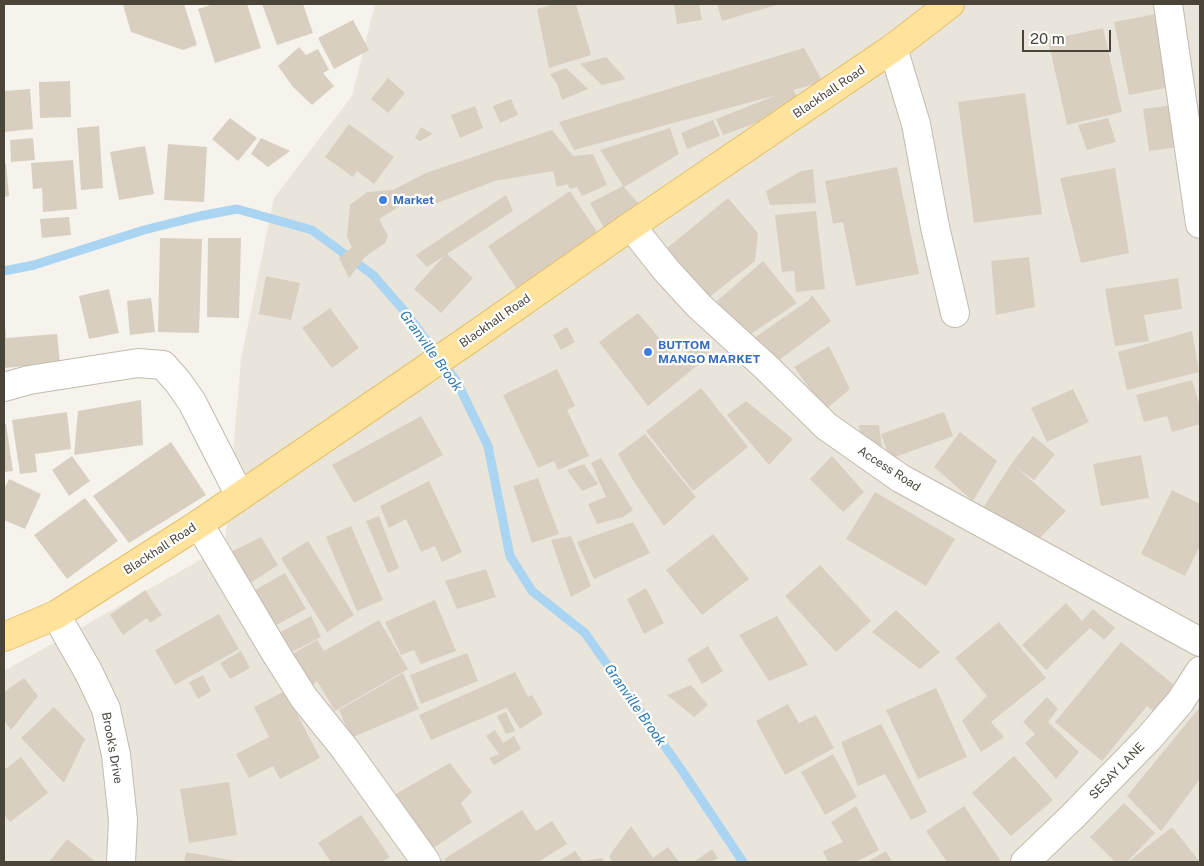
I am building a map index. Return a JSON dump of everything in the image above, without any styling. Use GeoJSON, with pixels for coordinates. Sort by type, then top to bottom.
{"type":"FeatureCollection","features":[{"type":"Feature","properties":{"kind":"main road","name":"Blackhall Road"},"geometry":{"type":"LineString","coordinates":[[4,637],[56,615],[199,524],[893,48],[950,4]]}},
{"type":"Feature","properties":{"kind":"street"},"geometry":{"type":"LineString","coordinates":[[1168,4],[1200,224]]}},
{"type":"Feature","properties":{"kind":"street"},"geometry":{"type":"LineString","coordinates":[[893,48],[916,124],[934,227],[955,313]]}},
{"type":"Feature","properties":{"kind":"street","name":"Access Road"},"geometry":{"type":"LineString","coordinates":[[631,226],[666,270],[699,306],[767,368],[826,426],[900,478],[1200,642]]}},
{"type":"Feature","properties":{"kind":"street"},"geometry":{"type":"LineString","coordinates":[[4,387],[29,380],[138,363],[163,365],[192,402],[240,496]]}},
{"type":"Feature","properties":{"kind":"street"},"geometry":{"type":"LineString","coordinates":[[199,524],[304,698],[345,748],[426,862]]}},
{"type":"Feature","properties":{"kind":"street","name":"Brook's Drive"},"geometry":{"type":"LineString","coordinates":[[56,615],[89,673],[106,709],[116,755],[124,820],[121,862]]}},
{"type":"Feature","properties":{"kind":"street","name":"SESAY LANE"},"geometry":{"type":"LineString","coordinates":[[1025,862],[1149,738],[1180,702],[1200,671]]}},
{"type":"Feature","properties":{"kind":"shaded area"},"geometry":{"type":"Polygon","coordinates":[[[375,4],[1200,4],[1200,862],[4,862],[4,671],[225,546],[241,359],[274,198],[352,96],[375,4]]]}},
{"type":"Feature","properties":{"kind":"building"},"geometry":{"type":"Polygon","coordinates":[[[184,4],[197,45],[183,50],[131,32],[123,5],[184,4]]]}},
{"type":"Feature","properties":{"kind":"building"},"geometry":{"type":"Polygon","coordinates":[[[214,4],[247,4],[261,48],[215,63],[198,9],[214,4]]]}},
{"type":"Feature","properties":{"kind":"building"},"geometry":{"type":"Polygon","coordinates":[[[262,4],[303,4],[313,33],[277,45],[262,4]]]}},
{"type":"Feature","properties":{"kind":"building"},"geometry":{"type":"Polygon","coordinates":[[[554,4],[576,4],[591,55],[549,68],[537,9],[554,4]]]}},
{"type":"Feature","properties":{"kind":"building"},"geometry":{"type":"Polygon","coordinates":[[[674,4],[699,4],[702,20],[677,24],[674,4]]]}},
{"type":"Feature","properties":{"kind":"building"},"geometry":{"type":"Polygon","coordinates":[[[717,4],[780,4],[722,21],[717,4]]]}},
{"type":"Feature","properties":{"kind":"building"},"geometry":{"type":"Polygon","coordinates":[[[1156,14],[1171,87],[1129,95],[1114,22],[1156,14]]]}},
{"type":"Feature","properties":{"kind":"building"},"geometry":{"type":"Polygon","coordinates":[[[353,20],[369,50],[334,69],[318,38],[353,20]]]}},
{"type":"Feature","properties":{"kind":"building"},"geometry":{"type":"Polygon","coordinates":[[[1103,28],[1122,112],[1067,125],[1048,40],[1103,28]]]}},
{"type":"Feature","properties":{"kind":"building"},"geometry":{"type":"Polygon","coordinates":[[[299,47],[306,55],[318,49],[329,70],[323,73],[334,86],[312,105],[293,87],[278,66],[299,47]]]}},
{"type":"Feature","properties":{"kind":"building"},"geometry":{"type":"Polygon","coordinates":[[[804,48],[823,82],[793,90],[803,106],[723,135],[716,119],[777,95],[574,150],[559,122],[804,48]]]}},
{"type":"Feature","properties":{"kind":"building"},"geometry":{"type":"Polygon","coordinates":[[[606,57],[626,79],[602,85],[580,64],[606,57]]]}},
{"type":"Feature","properties":{"kind":"building"},"geometry":{"type":"Polygon","coordinates":[[[566,68],[588,89],[562,100],[557,84],[550,74],[566,68]]]}},
{"type":"Feature","properties":{"kind":"building"},"geometry":{"type":"Polygon","coordinates":[[[388,78],[405,93],[388,113],[371,99],[388,78]]]}},
{"type":"Feature","properties":{"kind":"building"},"geometry":{"type":"Polygon","coordinates":[[[70,81],[71,117],[40,118],[39,82],[70,81]]]}},
{"type":"Feature","properties":{"kind":"building"},"geometry":{"type":"Polygon","coordinates":[[[30,89],[33,129],[4,132],[4,91],[30,89]]]}},
{"type":"Feature","properties":{"kind":"building"},"geometry":{"type":"Polygon","coordinates":[[[1025,93],[1042,214],[974,223],[958,102],[1025,93]]]}},
{"type":"Feature","properties":{"kind":"building"},"geometry":{"type":"Polygon","coordinates":[[[511,99],[518,115],[500,123],[493,106],[511,99]]]}},
{"type":"Feature","properties":{"kind":"building"},"geometry":{"type":"Polygon","coordinates":[[[1181,104],[1186,146],[1149,151],[1143,109],[1181,104]]]}},
{"type":"Feature","properties":{"kind":"building"},"geometry":{"type":"Polygon","coordinates":[[[475,106],[483,128],[460,138],[451,115],[475,106]]]}},
{"type":"Feature","properties":{"kind":"building"},"geometry":{"type":"Polygon","coordinates":[[[230,118],[257,138],[238,161],[212,139],[230,118]]]}},
{"type":"Feature","properties":{"kind":"building"},"geometry":{"type":"Polygon","coordinates":[[[1108,118],[1116,142],[1087,150],[1078,125],[1108,118]]]}},
{"type":"Feature","properties":{"kind":"building"},"geometry":{"type":"Polygon","coordinates":[[[713,120],[720,136],[687,149],[681,133],[713,120]]]}},
{"type":"Feature","properties":{"kind":"building"},"geometry":{"type":"Polygon","coordinates":[[[349,124],[394,157],[374,184],[357,171],[353,177],[325,157],[349,124]]]}},
{"type":"Feature","properties":{"kind":"building"},"geometry":{"type":"Polygon","coordinates":[[[99,126],[103,188],[81,190],[77,128],[99,126]]]}},
{"type":"Feature","properties":{"kind":"building"},"geometry":{"type":"Polygon","coordinates":[[[421,127],[433,134],[420,141],[415,138],[421,127]]]}},
{"type":"Feature","properties":{"kind":"building"},"geometry":{"type":"Polygon","coordinates":[[[670,128],[679,154],[624,187],[600,150],[670,128]]]}},
{"type":"Feature","properties":{"kind":"building","name":"Market"},"geometry":{"type":"Polygon","coordinates":[[[552,130],[573,156],[593,154],[607,185],[582,196],[577,187],[570,189],[567,184],[557,187],[553,171],[495,181],[429,206],[421,193],[379,219],[388,236],[385,243],[365,257],[349,278],[339,258],[352,247],[347,237],[350,205],[367,192],[393,190],[426,173],[552,130]]]}},
{"type":"Feature","properties":{"kind":"building"},"geometry":{"type":"Polygon","coordinates":[[[33,138],[35,160],[11,162],[10,140],[33,138]]]}},
{"type":"Feature","properties":{"kind":"building"},"geometry":{"type":"Polygon","coordinates":[[[261,138],[290,151],[268,167],[251,154],[261,138]]]}},
{"type":"Feature","properties":{"kind":"building"},"geometry":{"type":"Polygon","coordinates":[[[168,144],[207,147],[204,202],[164,200],[168,144]]]}},
{"type":"Feature","properties":{"kind":"building"},"geometry":{"type":"Polygon","coordinates":[[[145,146],[154,194],[119,200],[110,152],[145,146]]]}},
{"type":"Feature","properties":{"kind":"building"},"geometry":{"type":"Polygon","coordinates":[[[73,160],[77,209],[43,212],[42,188],[33,189],[31,163],[73,160]]]}},
{"type":"Feature","properties":{"kind":"building"},"geometry":{"type":"Polygon","coordinates":[[[4,164],[6,164],[9,196],[4,197],[4,164]]]}},
{"type":"Feature","properties":{"kind":"building"},"geometry":{"type":"Polygon","coordinates":[[[897,167],[919,274],[856,286],[843,222],[833,224],[825,181],[897,167]]]}},
{"type":"Feature","properties":{"kind":"building"},"geometry":{"type":"Polygon","coordinates":[[[1115,168],[1129,253],[1081,263],[1060,178],[1115,168]]]}},
{"type":"Feature","properties":{"kind":"building"},"geometry":{"type":"Polygon","coordinates":[[[813,169],[816,203],[770,205],[766,191],[801,171],[813,169]]]}},
{"type":"Feature","properties":{"kind":"building"},"geometry":{"type":"Polygon","coordinates":[[[623,186],[642,207],[606,231],[590,203],[623,186]]]}},
{"type":"Feature","properties":{"kind":"building"},"geometry":{"type":"Polygon","coordinates":[[[570,191],[599,235],[517,289],[488,246],[570,191]]]}},
{"type":"Feature","properties":{"kind":"building"},"geometry":{"type":"Polygon","coordinates":[[[506,195],[513,211],[447,254],[473,278],[441,313],[414,289],[444,256],[427,267],[416,255],[506,195]]]}},
{"type":"Feature","properties":{"kind":"building"},"geometry":{"type":"Polygon","coordinates":[[[728,198],[758,233],[755,261],[708,298],[666,249],[728,198]]]}},
{"type":"Feature","properties":{"kind":"building"},"geometry":{"type":"Polygon","coordinates":[[[816,211],[825,289],[796,292],[794,271],[782,272],[775,215],[816,211]]]}},
{"type":"Feature","properties":{"kind":"building"},"geometry":{"type":"Polygon","coordinates":[[[69,217],[71,235],[42,238],[40,219],[69,217]]]}},
{"type":"Feature","properties":{"kind":"building"},"geometry":{"type":"Polygon","coordinates":[[[160,238],[202,239],[199,333],[158,332],[160,238]]]}},
{"type":"Feature","properties":{"kind":"building"},"geometry":{"type":"Polygon","coordinates":[[[208,238],[241,238],[239,318],[207,317],[208,238]]]}},
{"type":"Feature","properties":{"kind":"building"},"geometry":{"type":"Polygon","coordinates":[[[1029,257],[1035,307],[996,315],[991,261],[1029,257]]]}},
{"type":"Feature","properties":{"kind":"building"},"geometry":{"type":"Polygon","coordinates":[[[763,261],[797,303],[745,338],[717,301],[763,261]]]}},
{"type":"Feature","properties":{"kind":"building"},"geometry":{"type":"Polygon","coordinates":[[[266,276],[300,283],[291,320],[259,314],[266,276]]]}},
{"type":"Feature","properties":{"kind":"building"},"geometry":{"type":"Polygon","coordinates":[[[1178,278],[1182,309],[1144,315],[1149,341],[1115,346],[1105,289],[1178,278]]]}},
{"type":"Feature","properties":{"kind":"building"},"geometry":{"type":"Polygon","coordinates":[[[109,289],[119,333],[89,339],[79,296],[109,289]]]}},
{"type":"Feature","properties":{"kind":"building"},"geometry":{"type":"Polygon","coordinates":[[[812,295],[831,321],[778,361],[754,338],[809,300],[812,295]]]}},
{"type":"Feature","properties":{"kind":"building"},"geometry":{"type":"Polygon","coordinates":[[[151,298],[155,332],[130,335],[127,301],[151,298]]]}},
{"type":"Feature","properties":{"kind":"building"},"geometry":{"type":"Polygon","coordinates":[[[330,308],[359,348],[332,368],[302,328],[330,308]]]}},
{"type":"Feature","properties":{"kind":"building"},"geometry":{"type":"Polygon","coordinates":[[[638,313],[677,359],[704,342],[711,354],[648,406],[599,342],[638,313]]]}},
{"type":"Feature","properties":{"kind":"building"},"geometry":{"type":"Polygon","coordinates":[[[4,325],[6,338],[57,334],[60,363],[4,368],[4,325]]]}},
{"type":"Feature","properties":{"kind":"building"},"geometry":{"type":"Polygon","coordinates":[[[567,327],[575,342],[561,350],[553,335],[567,327]]]}},
{"type":"Feature","properties":{"kind":"building"},"geometry":{"type":"Polygon","coordinates":[[[1192,331],[1199,372],[1127,390],[1118,352],[1192,331]]]}},
{"type":"Feature","properties":{"kind":"building"},"geometry":{"type":"Polygon","coordinates":[[[829,346],[850,389],[825,410],[794,367],[829,346]]]}},
{"type":"Feature","properties":{"kind":"building"},"geometry":{"type":"Polygon","coordinates":[[[557,369],[575,406],[567,410],[589,456],[558,470],[554,461],[538,468],[503,395],[557,369]]]}},
{"type":"Feature","properties":{"kind":"building"},"geometry":{"type":"Polygon","coordinates":[[[1192,380],[1200,407],[1200,424],[1172,432],[1167,416],[1144,422],[1136,395],[1192,380]]]}},
{"type":"Feature","properties":{"kind":"building"},"geometry":{"type":"Polygon","coordinates":[[[701,388],[748,447],[693,491],[646,431],[701,388]]]}},
{"type":"Feature","properties":{"kind":"building"},"geometry":{"type":"Polygon","coordinates":[[[1073,389],[1089,422],[1047,442],[1031,408],[1073,389]]]}},
{"type":"Feature","properties":{"kind":"building"},"geometry":{"type":"Polygon","coordinates":[[[141,400],[143,445],[74,455],[78,411],[141,400]]]}},
{"type":"Feature","properties":{"kind":"building"},"geometry":{"type":"Polygon","coordinates":[[[746,401],[793,439],[769,465],[727,415],[746,401]]]}},
{"type":"Feature","properties":{"kind":"building"},"geometry":{"type":"Polygon","coordinates":[[[67,412],[71,449],[35,454],[37,472],[20,474],[12,420],[67,412]]]}},
{"type":"Feature","properties":{"kind":"building"},"geometry":{"type":"Polygon","coordinates":[[[944,412],[953,436],[890,459],[881,434],[944,412]]]}},
{"type":"Feature","properties":{"kind":"building"},"geometry":{"type":"Polygon","coordinates":[[[421,416],[443,455],[354,503],[332,465],[421,416]]]}},
{"type":"Feature","properties":{"kind":"building"},"geometry":{"type":"Polygon","coordinates":[[[4,424],[6,424],[13,471],[4,472],[4,424]]]}},
{"type":"Feature","properties":{"kind":"building"},"geometry":{"type":"Polygon","coordinates":[[[859,425],[879,425],[883,453],[861,444],[859,425]]]}},
{"type":"Feature","properties":{"kind":"building"},"geometry":{"type":"Polygon","coordinates":[[[960,432],[997,461],[973,501],[934,467],[960,432]]]}},
{"type":"Feature","properties":{"kind":"building"},"geometry":{"type":"Polygon","coordinates":[[[645,434],[696,497],[664,526],[634,482],[618,454],[645,434]]]}},
{"type":"Feature","properties":{"kind":"building"},"geometry":{"type":"Polygon","coordinates":[[[1033,436],[1055,454],[1034,480],[1016,467],[1066,511],[1036,542],[981,511],[1012,463],[1033,436]]]}},
{"type":"Feature","properties":{"kind":"building"},"geometry":{"type":"Polygon","coordinates":[[[171,442],[206,495],[129,543],[93,496],[171,442]]]}},
{"type":"Feature","properties":{"kind":"building"},"geometry":{"type":"Polygon","coordinates":[[[1141,455],[1149,498],[1101,506],[1093,464],[1141,455]]]}},
{"type":"Feature","properties":{"kind":"building"},"geometry":{"type":"Polygon","coordinates":[[[72,456],[90,481],[69,496],[52,470],[72,456]]]}},
{"type":"Feature","properties":{"kind":"building"},"geometry":{"type":"Polygon","coordinates":[[[832,456],[864,492],[843,512],[810,479],[832,456]]]}},
{"type":"Feature","properties":{"kind":"building"},"geometry":{"type":"Polygon","coordinates":[[[601,458],[633,510],[623,517],[597,524],[588,504],[606,497],[591,463],[601,458]]]}},
{"type":"Feature","properties":{"kind":"building"},"geometry":{"type":"Polygon","coordinates":[[[584,464],[598,484],[582,491],[567,470],[584,464]]]}},
{"type":"Feature","properties":{"kind":"building"},"geometry":{"type":"Polygon","coordinates":[[[538,478],[559,534],[532,543],[513,486],[538,478]]]}},
{"type":"Feature","properties":{"kind":"building"},"geometry":{"type":"Polygon","coordinates":[[[9,479],[41,494],[25,529],[4,520],[4,489],[9,479]]]}},
{"type":"Feature","properties":{"kind":"building"},"geometry":{"type":"Polygon","coordinates":[[[429,481],[462,552],[442,562],[435,546],[421,552],[406,519],[389,528],[380,506],[429,481]]]}},
{"type":"Feature","properties":{"kind":"building"},"geometry":{"type":"Polygon","coordinates":[[[1172,490],[1200,504],[1200,546],[1185,576],[1141,554],[1172,490]]]}},
{"type":"Feature","properties":{"kind":"building"},"geometry":{"type":"Polygon","coordinates":[[[875,492],[955,539],[926,586],[846,539],[875,492]]]}},
{"type":"Feature","properties":{"kind":"building"},"geometry":{"type":"Polygon","coordinates":[[[85,498],[118,541],[67,579],[34,535],[85,498]]]}},
{"type":"Feature","properties":{"kind":"building"},"geometry":{"type":"Polygon","coordinates":[[[379,516],[399,568],[388,573],[366,521],[379,516]]]}},
{"type":"Feature","properties":{"kind":"building"},"geometry":{"type":"Polygon","coordinates":[[[633,522],[650,553],[594,579],[577,542],[633,522]]]}},
{"type":"Feature","properties":{"kind":"building"},"geometry":{"type":"Polygon","coordinates":[[[351,526],[383,600],[357,611],[326,537],[351,526]]]}},
{"type":"Feature","properties":{"kind":"building"},"geometry":{"type":"Polygon","coordinates":[[[713,534],[749,579],[702,615],[666,570],[713,534]]]}},
{"type":"Feature","properties":{"kind":"building"},"geometry":{"type":"Polygon","coordinates":[[[571,536],[591,586],[571,597],[551,540],[571,536]]]}},
{"type":"Feature","properties":{"kind":"building"},"geometry":{"type":"Polygon","coordinates":[[[261,537],[278,565],[246,586],[229,553],[261,537]]]}},
{"type":"Feature","properties":{"kind":"building"},"geometry":{"type":"Polygon","coordinates":[[[308,541],[354,615],[327,632],[281,558],[308,541]]]}},
{"type":"Feature","properties":{"kind":"building"},"geometry":{"type":"Polygon","coordinates":[[[820,565],[871,621],[836,652],[785,596],[820,565]]]}},
{"type":"Feature","properties":{"kind":"building"},"geometry":{"type":"Polygon","coordinates":[[[486,569],[496,597],[457,609],[445,581],[486,569]]]}},
{"type":"Feature","properties":{"kind":"building"},"geometry":{"type":"Polygon","coordinates":[[[285,573],[306,609],[269,629],[250,593],[285,573]]]}},
{"type":"Feature","properties":{"kind":"building"},"geometry":{"type":"Polygon","coordinates":[[[646,588],[664,623],[644,634],[627,599],[646,588]]]}},
{"type":"Feature","properties":{"kind":"building"},"geometry":{"type":"Polygon","coordinates":[[[145,590],[162,615],[150,623],[147,618],[123,635],[110,615],[145,590]]]}},
{"type":"Feature","properties":{"kind":"building"},"geometry":{"type":"Polygon","coordinates":[[[435,600],[456,651],[421,664],[414,650],[401,655],[385,622],[435,600]]]}},
{"type":"Feature","properties":{"kind":"building"},"geometry":{"type":"Polygon","coordinates":[[[1066,603],[1082,621],[1093,609],[1115,628],[1104,640],[1090,628],[1046,670],[1022,645],[1066,603]]]}},
{"type":"Feature","properties":{"kind":"building"},"geometry":{"type":"Polygon","coordinates":[[[896,610],[940,652],[920,669],[872,632],[896,610]]]}},
{"type":"Feature","properties":{"kind":"building"},"geometry":{"type":"Polygon","coordinates":[[[219,614],[239,649],[175,685],[155,650],[219,614]]]}},
{"type":"Feature","properties":{"kind":"building"},"geometry":{"type":"Polygon","coordinates":[[[311,616],[321,637],[286,655],[275,635],[311,616]]]}},
{"type":"Feature","properties":{"kind":"building"},"geometry":{"type":"Polygon","coordinates":[[[777,616],[808,665],[769,681],[739,635],[777,616]]]}},
{"type":"Feature","properties":{"kind":"building"},"geometry":{"type":"Polygon","coordinates":[[[379,620],[408,669],[335,711],[317,681],[306,691],[287,657],[317,640],[324,651],[379,620]]]}},
{"type":"Feature","properties":{"kind":"building"},"geometry":{"type":"Polygon","coordinates":[[[999,622],[1046,678],[991,722],[1004,737],[981,752],[962,721],[987,696],[955,658],[999,622]]]}},
{"type":"Feature","properties":{"kind":"building"},"geometry":{"type":"Polygon","coordinates":[[[1121,642],[1178,688],[1156,714],[1147,706],[1102,761],[1055,722],[1121,642]]]}},
{"type":"Feature","properties":{"kind":"building"},"geometry":{"type":"Polygon","coordinates":[[[708,646],[723,671],[702,684],[687,659],[708,646]]]}},
{"type":"Feature","properties":{"kind":"building"},"geometry":{"type":"Polygon","coordinates":[[[241,651],[250,668],[230,679],[220,663],[241,651]]]}},
{"type":"Feature","properties":{"kind":"building"},"geometry":{"type":"Polygon","coordinates":[[[467,653],[478,681],[421,704],[410,675],[467,653]]]}},
{"type":"Feature","properties":{"kind":"building"},"geometry":{"type":"Polygon","coordinates":[[[515,672],[528,697],[532,695],[543,714],[520,729],[507,708],[513,705],[431,740],[419,715],[515,672]]]}},
{"type":"Feature","properties":{"kind":"building"},"geometry":{"type":"Polygon","coordinates":[[[403,673],[419,709],[351,738],[339,710],[403,673]]]}},
{"type":"Feature","properties":{"kind":"building"},"geometry":{"type":"Polygon","coordinates":[[[203,675],[211,691],[198,699],[189,682],[203,675]]]}},
{"type":"Feature","properties":{"kind":"building"},"geometry":{"type":"Polygon","coordinates":[[[24,678],[38,696],[11,730],[4,720],[4,692],[24,678]]]}},
{"type":"Feature","properties":{"kind":"building"},"geometry":{"type":"Polygon","coordinates":[[[691,685],[708,705],[694,717],[667,695],[691,685]]]}},
{"type":"Feature","properties":{"kind":"building"},"geometry":{"type":"Polygon","coordinates":[[[936,688],[967,757],[918,779],[886,710],[936,688]]]}},
{"type":"Feature","properties":{"kind":"building"},"geometry":{"type":"Polygon","coordinates":[[[285,691],[320,758],[280,779],[273,766],[249,778],[236,754],[269,737],[254,707],[285,691]]]}},
{"type":"Feature","properties":{"kind":"building"},"geometry":{"type":"Polygon","coordinates":[[[1047,697],[1058,709],[1048,722],[1079,752],[1056,779],[1025,743],[1035,734],[1023,722],[1047,697]]]}},
{"type":"Feature","properties":{"kind":"building"},"geometry":{"type":"Polygon","coordinates":[[[788,704],[799,723],[816,715],[834,748],[785,775],[756,721],[788,704]]]}},
{"type":"Feature","properties":{"kind":"building"},"geometry":{"type":"Polygon","coordinates":[[[54,707],[85,739],[64,783],[21,738],[54,707]]]}},
{"type":"Feature","properties":{"kind":"building"},"geometry":{"type":"Polygon","coordinates":[[[1200,707],[1200,779],[1161,831],[1127,796],[1200,707]]]}},
{"type":"Feature","properties":{"kind":"building"},"geometry":{"type":"Polygon","coordinates":[[[506,712],[515,731],[506,734],[497,716],[506,712]]]}},
{"type":"Feature","properties":{"kind":"building"},"geometry":{"type":"Polygon","coordinates":[[[881,724],[927,812],[911,820],[885,774],[858,786],[841,742],[881,724]]]}},
{"type":"Feature","properties":{"kind":"building"},"geometry":{"type":"Polygon","coordinates":[[[495,730],[503,743],[514,736],[521,749],[494,765],[489,758],[499,754],[486,736],[495,730]]]}},
{"type":"Feature","properties":{"kind":"building"},"geometry":{"type":"Polygon","coordinates":[[[833,754],[857,797],[825,815],[801,772],[833,754]]]}},
{"type":"Feature","properties":{"kind":"building"},"geometry":{"type":"Polygon","coordinates":[[[1014,756],[1053,800],[1011,836],[972,793],[1014,756]]]}},
{"type":"Feature","properties":{"kind":"building"},"geometry":{"type":"Polygon","coordinates":[[[21,757],[48,793],[10,822],[4,814],[4,770],[21,757]]]}},
{"type":"Feature","properties":{"kind":"building"},"geometry":{"type":"Polygon","coordinates":[[[450,763],[472,792],[461,803],[472,822],[429,851],[394,795],[450,763]]]}},
{"type":"Feature","properties":{"kind":"building"},"geometry":{"type":"Polygon","coordinates":[[[229,782],[237,835],[189,843],[180,789],[229,782]]]}},
{"type":"Feature","properties":{"kind":"building"},"geometry":{"type":"Polygon","coordinates":[[[1124,803],[1155,833],[1127,862],[1115,862],[1090,837],[1124,803]]]}},
{"type":"Feature","properties":{"kind":"building"},"geometry":{"type":"Polygon","coordinates":[[[856,806],[879,850],[856,862],[828,862],[823,851],[843,842],[831,822],[856,806]]]}},
{"type":"Feature","properties":{"kind":"building"},"geometry":{"type":"Polygon","coordinates":[[[964,806],[1000,860],[996,862],[947,862],[926,831],[964,806]]]}},
{"type":"Feature","properties":{"kind":"building"},"geometry":{"type":"Polygon","coordinates":[[[522,810],[536,831],[552,821],[567,844],[538,862],[446,862],[444,859],[522,810]]]}},
{"type":"Feature","properties":{"kind":"building"},"geometry":{"type":"Polygon","coordinates":[[[361,815],[390,857],[382,862],[331,862],[318,843],[361,815]]]}},
{"type":"Feature","properties":{"kind":"building"},"geometry":{"type":"Polygon","coordinates":[[[631,826],[653,858],[668,847],[679,862],[612,862],[609,856],[631,826]]]}},
{"type":"Feature","properties":{"kind":"building"},"geometry":{"type":"Polygon","coordinates":[[[1172,827],[1200,862],[1128,862],[1172,827]]]}},
{"type":"Feature","properties":{"kind":"building"},"geometry":{"type":"Polygon","coordinates":[[[67,839],[96,862],[49,862],[67,839]]]}},
{"type":"Feature","properties":{"kind":"building"},"geometry":{"type":"Polygon","coordinates":[[[712,849],[718,858],[711,862],[694,862],[712,849]]]}},
{"type":"Feature","properties":{"kind":"building"},"geometry":{"type":"Polygon","coordinates":[[[575,851],[583,862],[557,862],[575,851]]]}},
{"type":"Feature","properties":{"kind":"building"},"geometry":{"type":"Polygon","coordinates":[[[886,851],[892,862],[867,862],[886,851]]]}},
{"type":"Feature","properties":{"kind":"building"},"geometry":{"type":"Polygon","coordinates":[[[186,852],[236,861],[236,862],[184,862],[186,852]]]}},
{"type":"Feature","properties":{"kind":"building"},"geometry":{"type":"Polygon","coordinates":[[[602,858],[605,862],[583,861],[602,858]]]}},
{"type":"Feature","properties":{"kind":"waterway","name":"Granville Brook"},"geometry":{"type":"LineString","coordinates":[[4,271],[34,265],[144,230],[237,209],[312,230],[373,275],[406,313],[457,382],[488,446],[510,556],[532,591],[585,633],[683,772],[743,862]]}},
{"type":"Feature","properties":{"kind":"place","name":"Market"},"geometry":{"type":"Point","coordinates":[383,200]}},
{"type":"Feature","properties":{"kind":"place","name":"BUTTOM MANGO MARKET"},"geometry":{"type":"Point","coordinates":[648,352]}}]}
